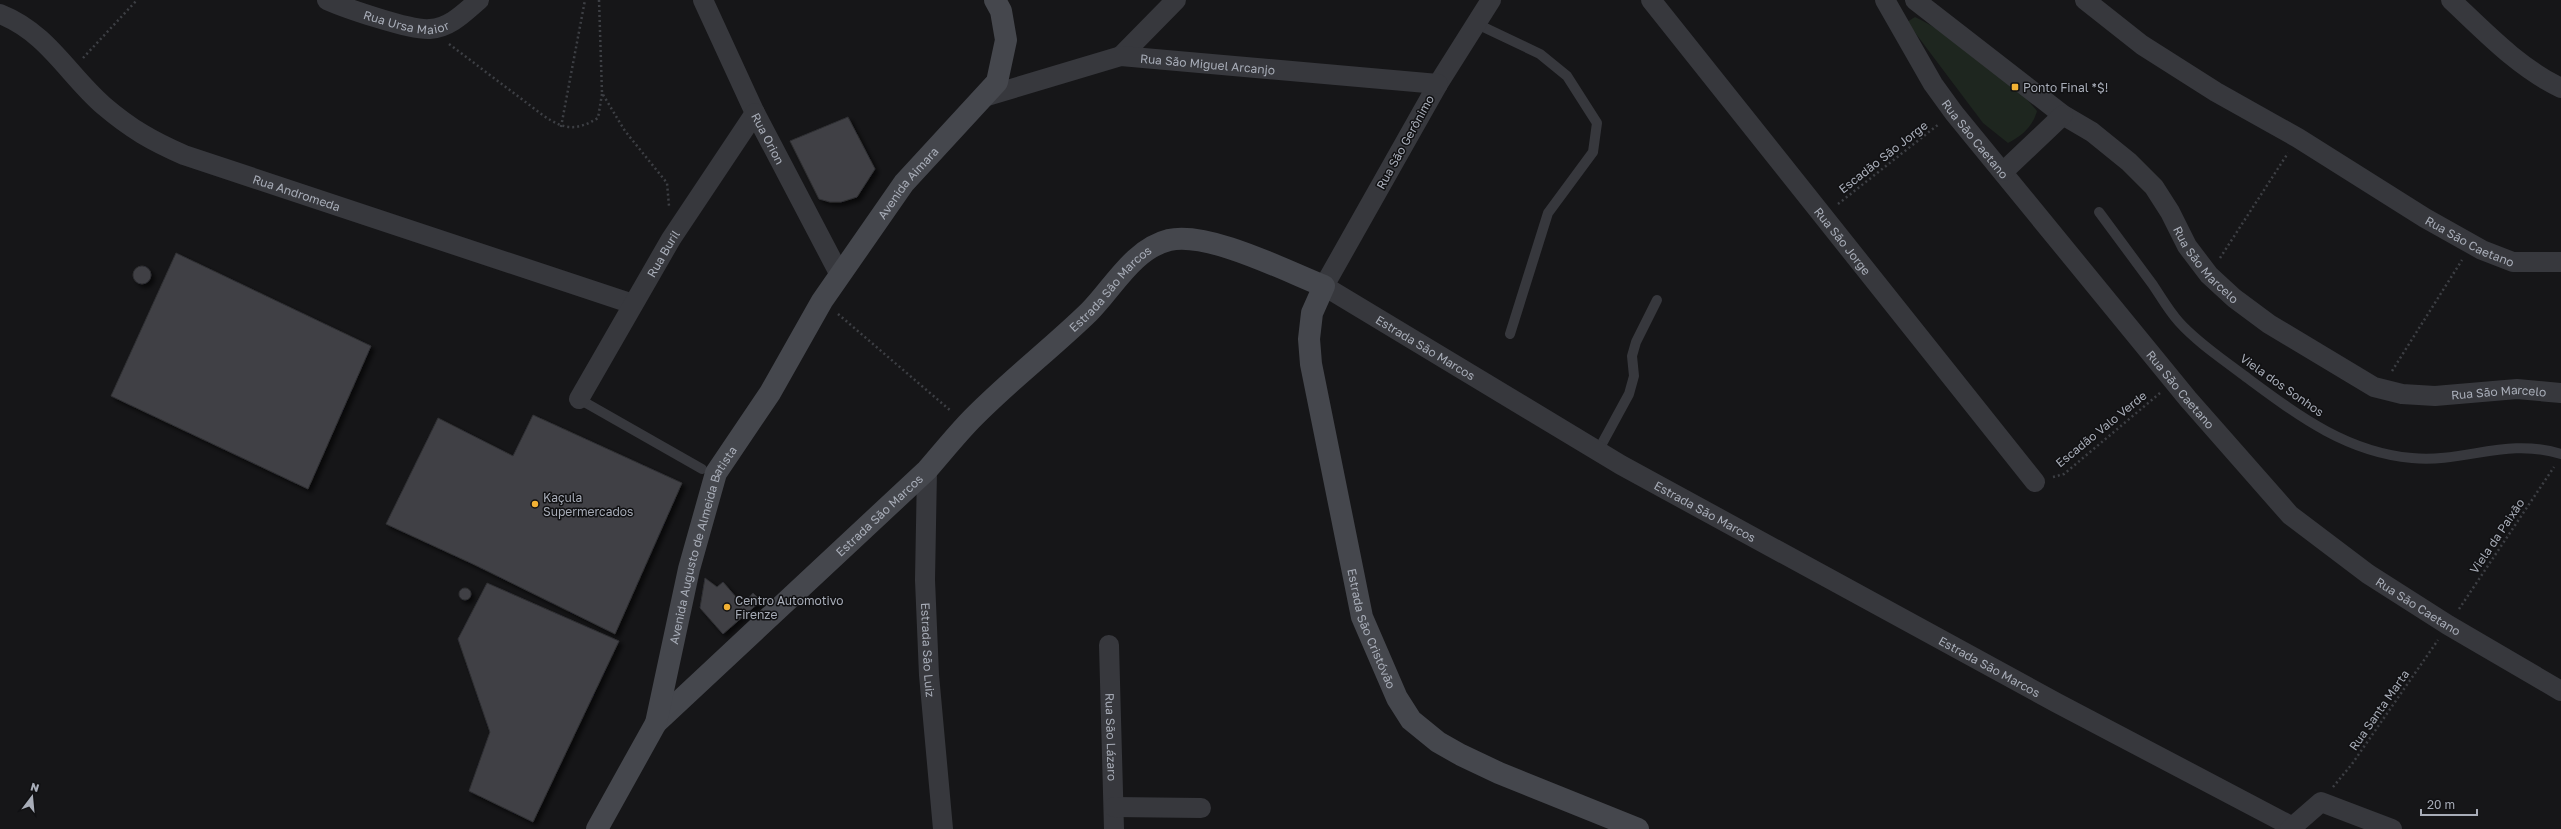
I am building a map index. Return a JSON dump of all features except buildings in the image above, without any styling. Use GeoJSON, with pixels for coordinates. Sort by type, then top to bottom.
{"type":"FeatureCollection","features":[{"type":"Feature","properties":{"kind":"street","name":"Rua Ursa Maior"},"geometry":{"type":"LineString","coordinates":[[327,0],[393,22],[430,30],[453,22],[479,0]]}},
{"type":"Feature","properties":{"kind":"street","name":"Rua Orion"},"geometry":{"type":"LineString","coordinates":[[703,0],[755,113],[840,275]]}},
{"type":"Feature","properties":{"kind":"street","name":"Avenida Aimara"},"geometry":{"type":"LineString","coordinates":[[840,275],[904,183],[997,82],[1006,40],[1001,11],[995,0]]}},
{"type":"Feature","properties":{"kind":"street"},"geometry":{"type":"LineString","coordinates":[[1121,56],[1176,0]]}},
{"type":"Feature","properties":{"kind":"street","name":"Rua São Gerônimo"},"geometry":{"type":"LineString","coordinates":[[1324,286],[1438,84],[1491,0]]}},
{"type":"Feature","properties":{"kind":"street","name":"Rua São Jorge"},"geometry":{"type":"LineString","coordinates":[[1651,0],[2035,482]]}},
{"type":"Feature","properties":{"kind":"street","name":"Rua São Caetano"},"geometry":{"type":"LineString","coordinates":[[1885,0],[1933,84],[1954,113],[2004,171],[2174,381],[2290,515],[2368,574],[2448,625],[2561,691]]}},
{"type":"Feature","properties":{"kind":"street","name":"Rua São Marcelo"},"geometry":{"type":"LineString","coordinates":[[1915,0],[2063,115],[2092,132],[2129,162],[2154,187],[2170,212],[2186,246],[2208,275],[2234,298],[2269,324],[2374,387],[2402,394],[2435,396],[2517,389],[2561,393]]}},
{"type":"Feature","properties":{"kind":"street","name":"Rua São Caetano"},"geometry":{"type":"LineString","coordinates":[[2085,0],[2142,45],[2216,92],[2298,138],[2472,244],[2513,262],[2561,262]]}},
{"type":"Feature","properties":{"kind":"street"},"geometry":{"type":"LineString","coordinates":[[2451,0],[2494,41],[2547,82],[2561,88]]}},
{"type":"Feature","properties":{"kind":"street","name":"Rua Andromeda"},"geometry":{"type":"LineString","coordinates":[[0,14],[12,19],[55,52],[103,106],[147,139],[184,155],[633,304]]}},
{"type":"Feature","properties":{"kind":"street","name":"Rua São Miguel Arcanjo"},"geometry":{"type":"LineString","coordinates":[[984,97],[1121,56],[1438,84]]}},
{"type":"Feature","properties":{"kind":"street","name":"Rua Buril"},"geometry":{"type":"LineString","coordinates":[[579,399],[671,239],[755,113]]}},
{"type":"Feature","properties":{"kind":"street"},"geometry":{"type":"LineString","coordinates":[[2004,171],[2063,115]]}},
{"type":"Feature","properties":{"kind":"street","name":"Estrada São Marcos"},"geometry":{"type":"LineString","coordinates":[[656,723],[927,470],[967,424],[1090,311],[1121,274],[1143,254],[1169,240],[1196,238],[1228,248],[1324,286],[1598,451],[2057,703],[2291,828],[2322,802]]}},
{"type":"Feature","properties":{"kind":"street","name":"Avenida Augusto de Almeida Batista"},"geometry":{"type":"LineString","coordinates":[[597,829],[656,723],[689,569],[716,473],[770,393],[822,301],[840,275]]}},
{"type":"Feature","properties":{"kind":"street","name":"Estrada São Cristóvão"},"geometry":{"type":"LineString","coordinates":[[1324,286],[1312,313],[1309,339],[1311,364],[1362,618],[1397,698],[1411,720],[1438,742],[1461,755],[1499,773],[1638,829]]}},
{"type":"Feature","properties":{"kind":"street","name":"Estrada São Luiz"},"geometry":{"type":"LineString","coordinates":[[927,470],[925,580],[929,675],[943,829]]}},
{"type":"Feature","properties":{"kind":"street","name":"Rua São Lázaro"},"geometry":{"type":"LineString","coordinates":[[1109,645],[1114,829]]}},
{"type":"Feature","properties":{"kind":"street"},"geometry":{"type":"LineString","coordinates":[[2322,802],[2392,829]]}},
{"type":"Feature","properties":{"kind":"street"},"geometry":{"type":"LineString","coordinates":[[1114,806],[1201,808]]}},
{"type":"Feature","properties":{"kind":"lane"},"geometry":{"type":"LineString","coordinates":[[1477,24],[1540,54],[1567,76],[1597,123],[1593,152],[1548,213],[1510,334]]}},
{"type":"Feature","properties":{"kind":"lane","name":"Viela dos Sonhos"},"geometry":{"type":"LineString","coordinates":[[2099,212],[2179,322],[2208,348],[2306,421],[2360,447],[2394,456],[2433,460],[2491,449],[2525,447],[2542,448],[2559,458]]}},
{"type":"Feature","properties":{"kind":"lane"},"geometry":{"type":"LineString","coordinates":[[1598,451],[1629,394],[1634,376],[1632,356],[1636,342],[1657,300]]}},
{"type":"Feature","properties":{"kind":"lane"},"geometry":{"type":"LineString","coordinates":[[579,399],[702,469]]}},
{"type":"Feature","properties":{"kind":"path"},"geometry":{"type":"LineString","coordinates":[[72,70],[137,0]]}},
{"type":"Feature","properties":{"kind":"path"},"geometry":{"type":"LineString","coordinates":[[561,127],[585,0]]}},
{"type":"Feature","properties":{"kind":"path"},"geometry":{"type":"LineString","coordinates":[[430,30],[561,127],[583,127],[598,118],[602,94],[599,0]]}},
{"type":"Feature","properties":{"kind":"path"},"geometry":{"type":"LineString","coordinates":[[602,94],[624,132],[667,183],[669,207]]}},
{"type":"Feature","properties":{"kind":"path","name":"Escadão São Jorge"},"geometry":{"type":"LineString","coordinates":[[1824,216],[1954,113]]}},
{"type":"Feature","properties":{"kind":"path"},"geometry":{"type":"LineString","coordinates":[[2208,275],[2298,138]]}},
{"type":"Feature","properties":{"kind":"path"},"geometry":{"type":"LineString","coordinates":[[2381,388],[2472,244]]}},
{"type":"Feature","properties":{"kind":"path"},"geometry":{"type":"LineString","coordinates":[[822,301],[967,424]]}},
{"type":"Feature","properties":{"kind":"path","name":"Escadão Valo Verde"},"geometry":{"type":"LineString","coordinates":[[2035,482],[2064,474],[2174,381]]}},
{"type":"Feature","properties":{"kind":"path","name":"Viela da Paixão"},"geometry":{"type":"LineString","coordinates":[[2448,625],[2559,458]]}},
{"type":"Feature","properties":{"kind":"path","name":"Rua Santa Marta"},"geometry":{"type":"LineString","coordinates":[[2322,802],[2352,764],[2448,625]]}},
{"type":"Feature","properties":{"kind":"shaded area"},"geometry":{"type":"Polygon","coordinates":[[[1915,17],[1948,35],[1964,46],[2011,83],[2037,111],[2030,126],[2018,137],[2008,143],[1983,123],[1907,22],[1915,17]]]}},
{"type":"Feature","properties":{"kind":"place","name":"Ponto Final *$!"},"geometry":{"type":"Point","coordinates":[2015,87]}},
{"type":"Feature","properties":{"kind":"place","name":"Kaçula Supermercados"},"geometry":{"type":"Point","coordinates":[535,504]}},
{"type":"Feature","properties":{"kind":"place","name":"Centro Automotivo Firenze"},"geometry":{"type":"Point","coordinates":[727,607]}}]}
